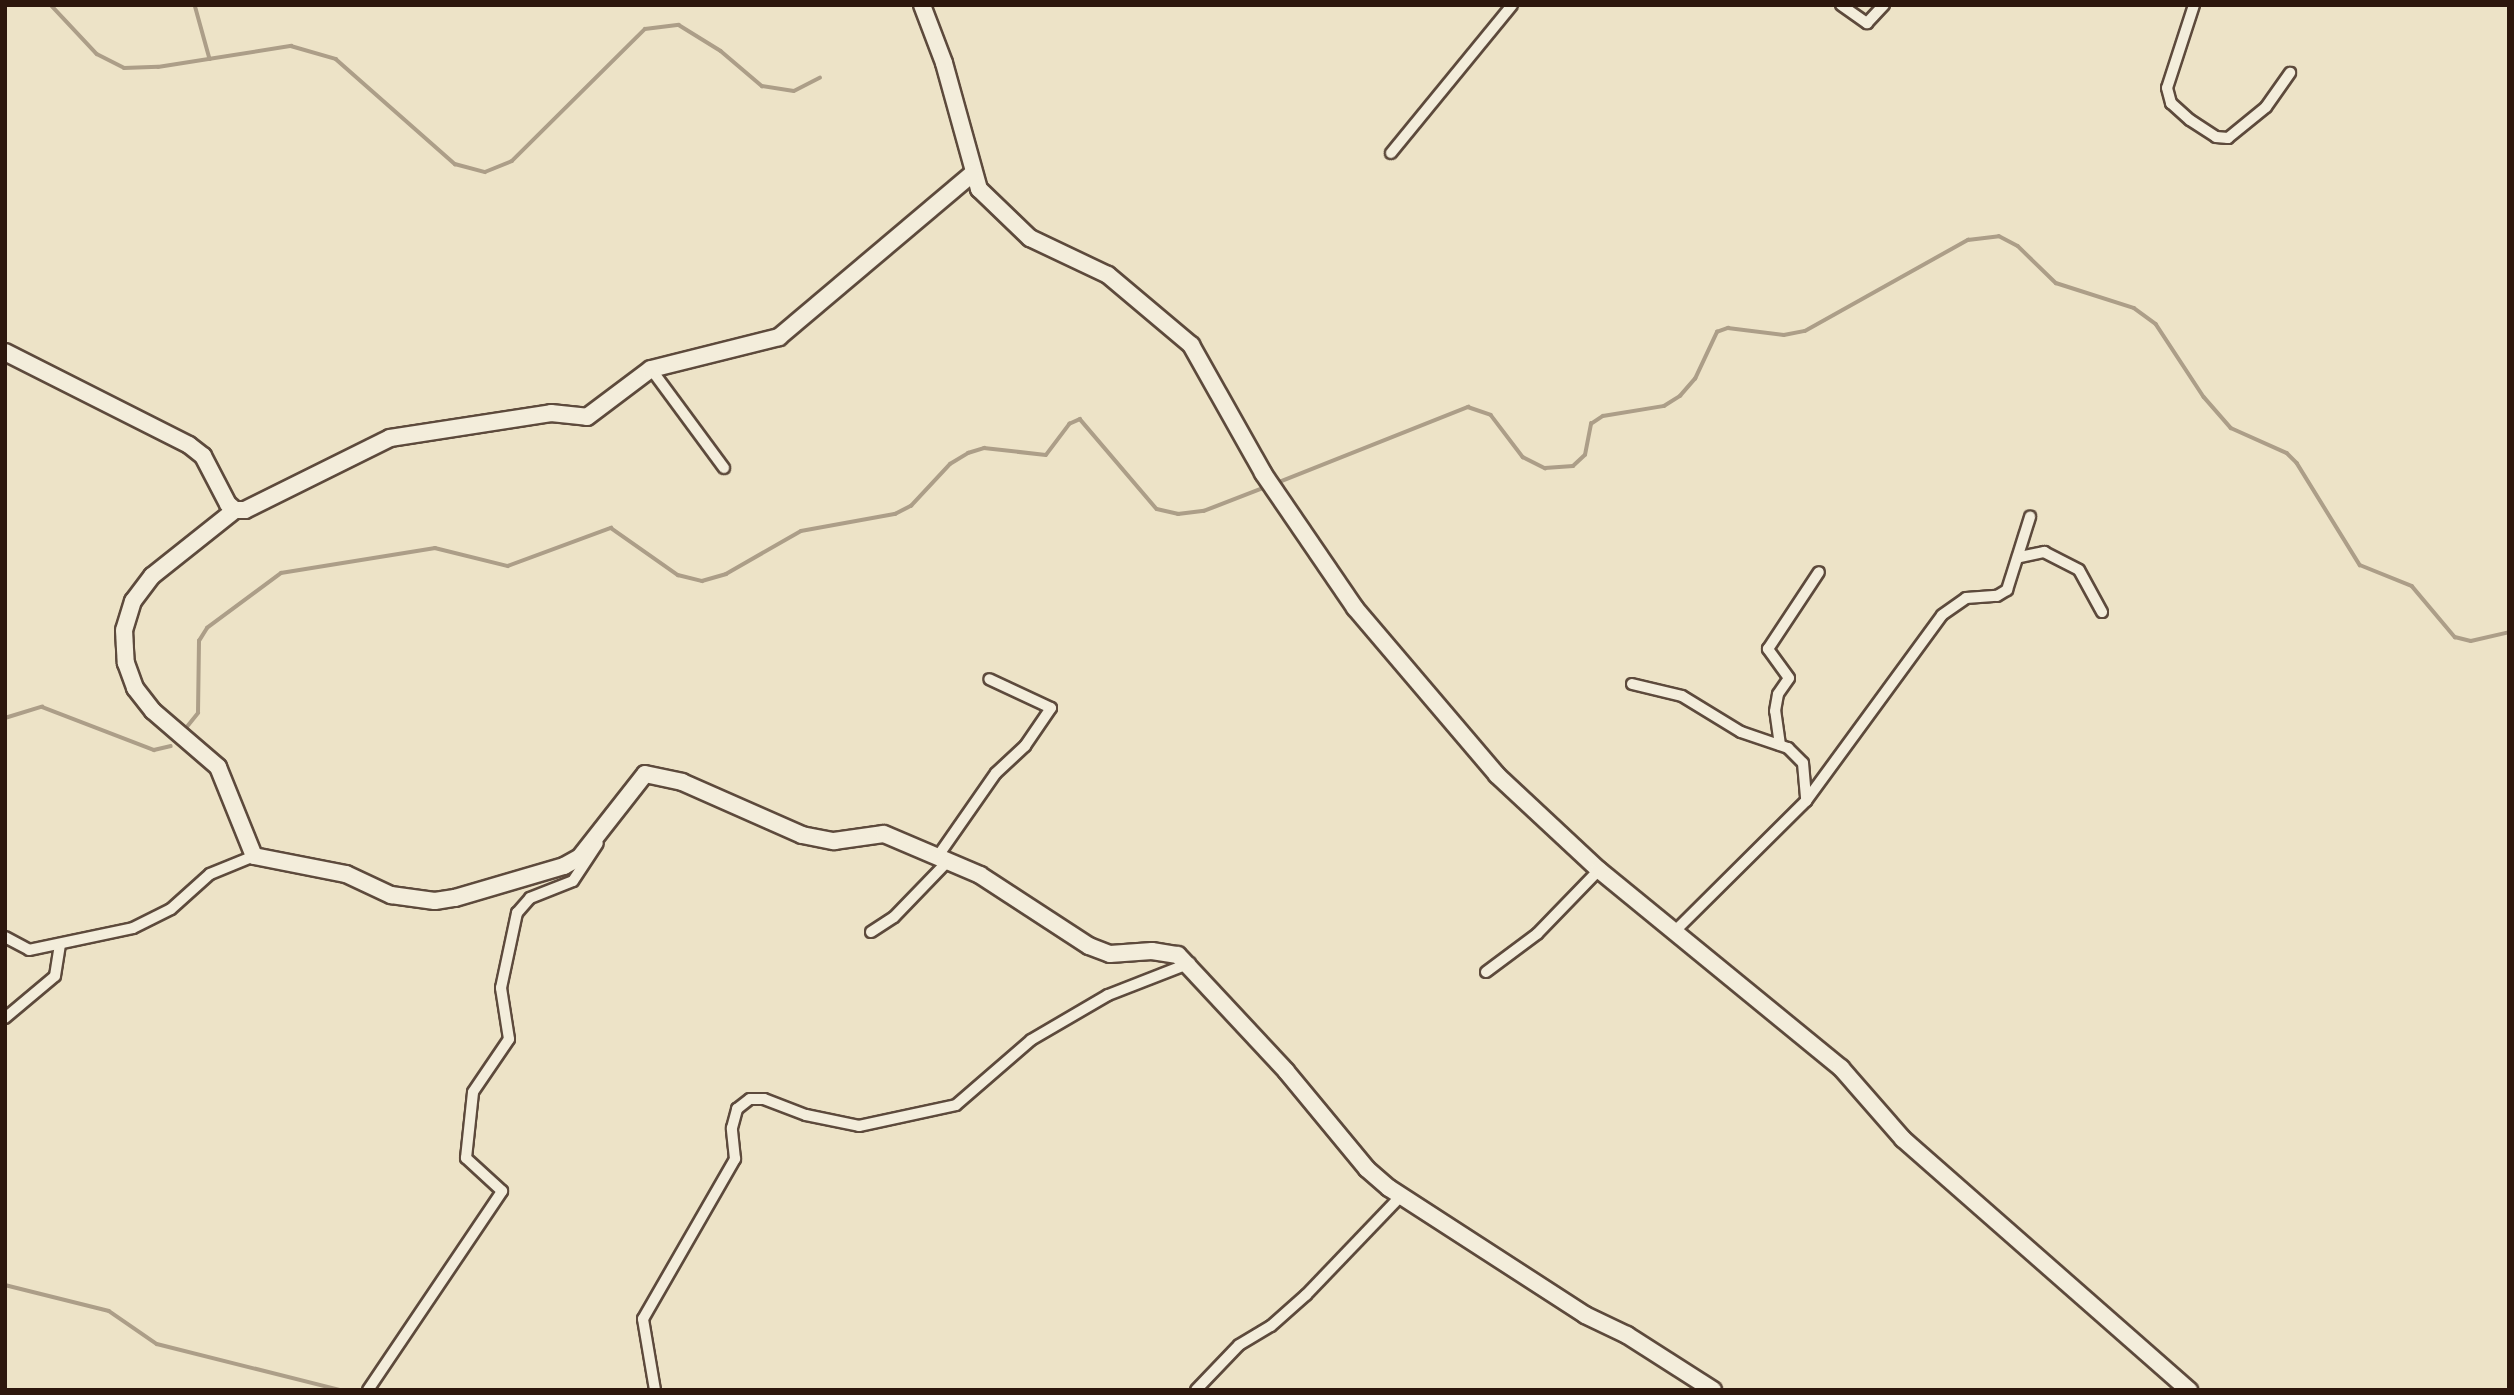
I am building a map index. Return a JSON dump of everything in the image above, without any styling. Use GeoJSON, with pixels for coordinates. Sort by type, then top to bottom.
{"type":"FeatureCollection","features":[{"type":"Feature","properties":{"kind":"street"},"geometry":{"type":"LineString","coordinates":[[922,5],[944,63],[972,174],[994,206],[1030,238],[1108,275],[1191,345],[1263,473],[1355,608],[1497,775],[1599,870],[1841,1068],[1903,1139],[2189,1390]]}},
{"type":"Feature","properties":{"kind":"street"},"geometry":{"type":"LineString","coordinates":[[1391,153],[1512,5]]}},
{"type":"Feature","properties":{"kind":"street"},"geometry":{"type":"LineString","coordinates":[[1840,5],[1867,23],[1884,5]]}},
{"type":"Feature","properties":{"kind":"street"},"geometry":{"type":"LineString","coordinates":[[2194,5],[2167,88],[2171,103],[2190,120],[2216,137],[2228,138],[2266,107],[2290,73]]}},
{"type":"Feature","properties":{"kind":"street"},"geometry":{"type":"LineString","coordinates":[[254,856],[229,786],[218,767],[153,710],[135,688],[126,663],[124,630],[133,601],[152,576],[235,510],[245,510],[390,438],[551,412],[587,417],[651,369],[779,337],[972,174]]}},
{"type":"Feature","properties":{"kind":"street"},"geometry":{"type":"LineString","coordinates":[[5,352],[189,445],[203,456],[235,510]]}},
{"type":"Feature","properties":{"kind":"street"},"geometry":{"type":"LineString","coordinates":[[651,369],[723,468]]}},
{"type":"Feature","properties":{"kind":"street"},"geometry":{"type":"LineString","coordinates":[[1675,931],[1806,801],[1942,615],[1965,598],[1997,596],[2007,590],[2031,517]]}},
{"type":"Feature","properties":{"kind":"street"},"geometry":{"type":"LineString","coordinates":[[2020,557],[2044,552],[2079,570],[2102,612]]}},
{"type":"Feature","properties":{"kind":"street"},"geometry":{"type":"LineString","coordinates":[[1780,745],[1775,711],[1778,694],[1789,678],[1768,649],[1819,572]]}},
{"type":"Feature","properties":{"kind":"street"},"geometry":{"type":"LineString","coordinates":[[872,932],[894,917],[943,859],[996,773],[1025,746],[1051,708],[989,679]]}},
{"type":"Feature","properties":{"kind":"street"},"geometry":{"type":"LineString","coordinates":[[1632,684],[1682,696],[1741,732],[1780,745],[1803,763],[1806,801]]}},
{"type":"Feature","properties":{"kind":"street"},"geometry":{"type":"LineString","coordinates":[[368,1390],[502,1191],[466,1158],[473,1091],[509,1040],[501,988],[517,913],[530,898],[573,881],[631,787],[645,774],[682,782],[802,835],[834,841],[884,834],[979,875],[1089,946],[1110,954],[1152,951],[1178,955],[1190,963],[1367,1169],[1402,1195],[1585,1315],[1627,1335],[1713,1390]]}},
{"type":"Feature","properties":{"kind":"street"},"geometry":{"type":"LineString","coordinates":[[5,937],[29,950],[61,945],[152,920],[210,874],[254,856],[346,874],[391,895],[435,901],[564,866],[580,857],[608,825]]}},
{"type":"Feature","properties":{"kind":"street"},"geometry":{"type":"LineString","coordinates":[[1486,972],[1537,933],[1599,870]]}},
{"type":"Feature","properties":{"kind":"street"},"geometry":{"type":"LineString","coordinates":[[5,1018],[55,976],[61,945]]}},
{"type":"Feature","properties":{"kind":"street"},"geometry":{"type":"LineString","coordinates":[[655,1390],[643,1319],[735,1159],[732,1128],[737,1109],[750,1099],[764,1098],[806,1115],[859,1126],[956,1105],[1031,1040],[1108,995],[1190,963]]}},
{"type":"Feature","properties":{"kind":"street"},"geometry":{"type":"LineString","coordinates":[[1196,1390],[1239,1345],[1271,1326],[1306,1296],[1402,1195]]}},
{"type":"Feature","properties":{"kind":"waterway"},"geometry":{"type":"LineString","coordinates":[[51,5],[97,54],[124,68],[158,67],[291,46],[336,59],[455,164],[485,172],[512,161],[645,29],[679,25],[721,51],[762,86],[794,91],[820,78]]}},
{"type":"Feature","properties":{"kind":"waterway"},"geometry":{"type":"LineString","coordinates":[[195,5],[210,59]]}},
{"type":"Feature","properties":{"kind":"waterway"},"geometry":{"type":"LineString","coordinates":[[1277,483],[1468,407],[1491,415],[1523,457],[1545,468],[1573,466],[1585,455],[1591,424],[1603,416],[1664,406],[1680,396],[1695,379],[1717,332],[1728,328],[1784,335],[1805,331],[1968,240],[1999,236],[2018,246],[2056,283],[2134,308],[2156,324],[2204,397],[2231,428],[2287,453],[2297,463],[2360,565],[2412,586],[2455,637],[2471,641],[2509,632]]}},
{"type":"Feature","properties":{"kind":"waterway"},"geometry":{"type":"LineString","coordinates":[[186,728],[198,713],[199,641],[207,628],[281,573],[435,548],[508,566],[611,528],[678,575],[702,581],[726,574],[801,531],[895,514],[911,506],[950,464],[968,453],[984,448],[1046,455],[1069,424],[1080,419],[1157,509],[1178,514],[1204,511],[1266,487]]}},
{"type":"Feature","properties":{"kind":"waterway"},"geometry":{"type":"LineString","coordinates":[[5,718],[42,707],[154,750],[171,746]]}},
{"type":"Feature","properties":{"kind":"waterway"},"geometry":{"type":"LineString","coordinates":[[5,1285],[109,1311],[157,1344],[340,1390]]}}]}
